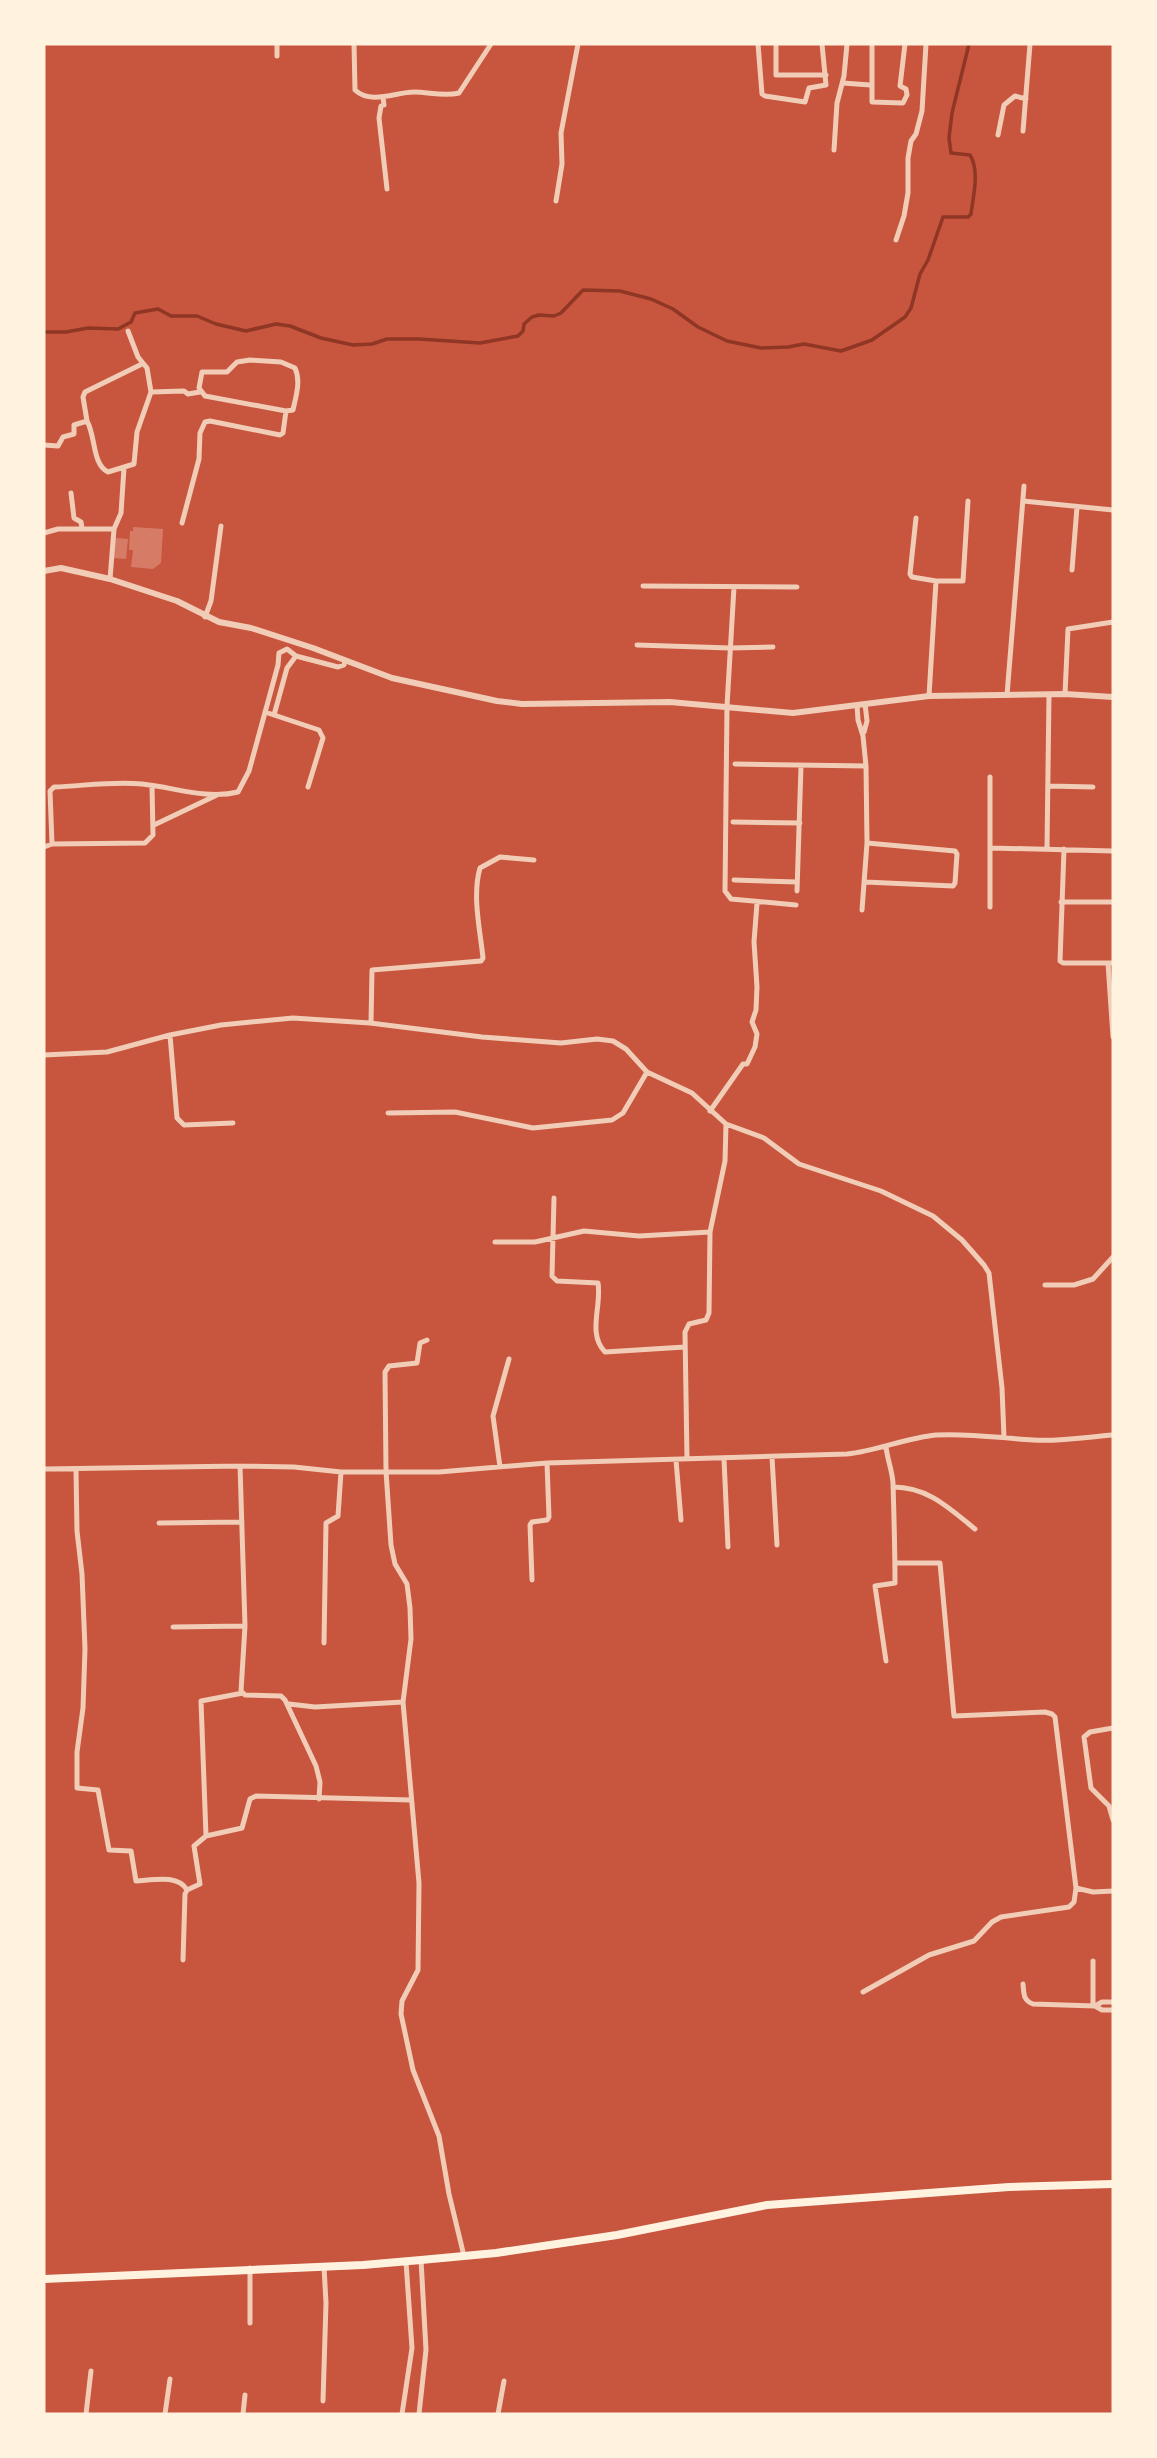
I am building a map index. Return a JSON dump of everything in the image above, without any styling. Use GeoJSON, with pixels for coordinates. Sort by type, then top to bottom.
{"type":"FeatureCollection","features":[{"type":"Feature","properties":{"kind":"main road"},"geometry":{"type":"LineString","coordinates":[[44,2279],[406,2262],[618,2235],[767,2205],[1009,2187],[1113,2184]]}},
{"type":"Feature","properties":{"kind":"street"},"geometry":{"type":"LineString","coordinates":[[276,44],[277,57]]}},
{"type":"Feature","properties":{"kind":"street"},"geometry":{"type":"LineString","coordinates":[[354,44],[355,90],[364,95],[383,97],[416,92],[451,95],[458,93],[491,44]]}},
{"type":"Feature","properties":{"kind":"street"},"geometry":{"type":"LineString","coordinates":[[556,201],[562,164],[561,133],[578,44]]}},
{"type":"Feature","properties":{"kind":"street"},"geometry":{"type":"LineString","coordinates":[[758,44],[761,89],[765,96],[805,102],[809,88],[825,86],[822,44]]}},
{"type":"Feature","properties":{"kind":"street"},"geometry":{"type":"LineString","coordinates":[[776,44],[776,75],[825,75]]}},
{"type":"Feature","properties":{"kind":"street"},"geometry":{"type":"LineString","coordinates":[[834,150],[837,103],[843,83],[847,44]]}},
{"type":"Feature","properties":{"kind":"street"},"geometry":{"type":"LineString","coordinates":[[872,44],[872,102],[905,102],[907,90],[900,86],[905,44]]}},
{"type":"Feature","properties":{"kind":"street"},"geometry":{"type":"LineString","coordinates":[[896,240],[908,193],[911,141],[916,134],[922,111],[926,44]]}},
{"type":"Feature","properties":{"kind":"street"},"geometry":{"type":"LineString","coordinates":[[1023,131],[1030,44]]}},
{"type":"Feature","properties":{"kind":"street"},"geometry":{"type":"LineString","coordinates":[[843,83],[870,85]]}},
{"type":"Feature","properties":{"kind":"street"},"geometry":{"type":"LineString","coordinates":[[998,135],[1003,105],[1015,96],[1026,99]]}},
{"type":"Feature","properties":{"kind":"street"},"geometry":{"type":"LineString","coordinates":[[383,97],[384,105],[381,106],[379,118],[387,189]]}},
{"type":"Feature","properties":{"kind":"street"},"geometry":{"type":"LineString","coordinates":[[128,331],[142,364],[147,368],[152,392],[137,432],[134,464],[108,472],[103,470],[97,457],[83,397],[85,392],[142,364]]}},
{"type":"Feature","properties":{"kind":"street"},"geometry":{"type":"LineString","coordinates":[[250,360],[281,362],[295,368],[298,374],[293,410],[286,411],[205,396],[201,392],[202,372],[227,372],[237,362],[250,360]]}},
{"type":"Feature","properties":{"kind":"street"},"geometry":{"type":"LineString","coordinates":[[152,392],[201,392]]}},
{"type":"Feature","properties":{"kind":"street"},"geometry":{"type":"LineString","coordinates":[[182,523],[199,459],[200,433],[205,422],[276,436],[283,433],[286,411]]}},
{"type":"Feature","properties":{"kind":"street"},"geometry":{"type":"LineString","coordinates":[[44,445],[58,446],[63,437],[74,434],[74,425],[87,421]]}},
{"type":"Feature","properties":{"kind":"street"},"geometry":{"type":"LineString","coordinates":[[110,579],[114,528],[121,513],[124,468]]}},
{"type":"Feature","properties":{"kind":"street"},"geometry":{"type":"LineString","coordinates":[[1007,695],[1024,486]]}},
{"type":"Feature","properties":{"kind":"street"},"geometry":{"type":"LineString","coordinates":[[71,493],[74,518],[80,522],[82,528]]}},
{"type":"Feature","properties":{"kind":"street"},"geometry":{"type":"LineString","coordinates":[[916,518],[910,574],[915,579],[963,581],[968,501]]}},
{"type":"Feature","properties":{"kind":"street"},"geometry":{"type":"LineString","coordinates":[[1023,501],[1113,510]]}},
{"type":"Feature","properties":{"kind":"street"},"geometry":{"type":"LineString","coordinates":[[1072,570],[1077,507]]}},
{"type":"Feature","properties":{"kind":"street"},"geometry":{"type":"LineString","coordinates":[[205,617],[211,601],[221,526]]}},
{"type":"Feature","properties":{"kind":"street"},"geometry":{"type":"LineString","coordinates":[[44,533],[58,529],[114,528]]}},
{"type":"Feature","properties":{"kind":"street"},"geometry":{"type":"LineString","coordinates":[[44,571],[61,568],[110,579],[177,601],[219,622],[251,628],[392,678],[522,704],[670,702],[793,713],[929,696],[1065,694],[1113,697]]}},
{"type":"Feature","properties":{"kind":"street"},"geometry":{"type":"LineString","coordinates":[[929,696],[936,581]]}},
{"type":"Feature","properties":{"kind":"street"},"geometry":{"type":"LineString","coordinates":[[643,586],[797,587]]}},
{"type":"Feature","properties":{"kind":"street"},"geometry":{"type":"LineString","coordinates":[[734,587],[727,706],[725,891],[731,899],[796,905]]}},
{"type":"Feature","properties":{"kind":"street"},"geometry":{"type":"LineString","coordinates":[[1065,694],[1068,629],[1113,622]]}},
{"type":"Feature","properties":{"kind":"street"},"geometry":{"type":"LineString","coordinates":[[637,645],[773,647]]}},
{"type":"Feature","properties":{"kind":"street"},"geometry":{"type":"LineString","coordinates":[[52,844],[52,788],[141,784],[220,794],[238,792],[244,786],[279,653],[283,650],[291,651],[296,656],[338,667],[344,665],[345,661]]}},
{"type":"Feature","properties":{"kind":"street"},"geometry":{"type":"LineString","coordinates":[[274,715],[287,668],[296,656]]}},
{"type":"Feature","properties":{"kind":"street"},"geometry":{"type":"LineString","coordinates":[[278,665],[287,668]]}},
{"type":"Feature","properties":{"kind":"street"},"geometry":{"type":"LineString","coordinates":[[1048,848],[1049,695]]}},
{"type":"Feature","properties":{"kind":"street"},"geometry":{"type":"LineString","coordinates":[[863,736],[867,720],[865,704]]}},
{"type":"Feature","properties":{"kind":"street"},"geometry":{"type":"LineString","coordinates":[[857,705],[866,766],[867,843],[862,910]]}},
{"type":"Feature","properties":{"kind":"street"},"geometry":{"type":"LineString","coordinates":[[265,712],[323,733],[308,787]]}},
{"type":"Feature","properties":{"kind":"street"},"geometry":{"type":"LineString","coordinates":[[735,764],[866,766]]}},
{"type":"Feature","properties":{"kind":"street"},"geometry":{"type":"LineString","coordinates":[[797,891],[801,766]]}},
{"type":"Feature","properties":{"kind":"street"},"geometry":{"type":"LineString","coordinates":[[990,777],[990,907]]}},
{"type":"Feature","properties":{"kind":"street"},"geometry":{"type":"LineString","coordinates":[[44,847],[52,844],[145,843],[153,835],[152,786]]}},
{"type":"Feature","properties":{"kind":"street"},"geometry":{"type":"LineString","coordinates":[[1049,786],[1093,787]]}},
{"type":"Feature","properties":{"kind":"street"},"geometry":{"type":"LineString","coordinates":[[154,825],[220,794]]}},
{"type":"Feature","properties":{"kind":"street"},"geometry":{"type":"LineString","coordinates":[[733,822],[800,823]]}},
{"type":"Feature","properties":{"kind":"street"},"geometry":{"type":"LineString","coordinates":[[864,881],[953,886],[956,874],[955,851],[867,843]]}},
{"type":"Feature","properties":{"kind":"street"},"geometry":{"type":"LineString","coordinates":[[991,848],[1113,851]]}},
{"type":"Feature","properties":{"kind":"street"},"geometry":{"type":"LineString","coordinates":[[1063,849],[1061,963],[1111,963],[1113,1037]]}},
{"type":"Feature","properties":{"kind":"street"},"geometry":{"type":"LineString","coordinates":[[371,1023],[372,970],[481,961],[483,958],[476,899],[476,881],[480,868],[500,857],[534,860]]}},
{"type":"Feature","properties":{"kind":"street"},"geometry":{"type":"LineString","coordinates":[[734,880],[797,882]]}},
{"type":"Feature","properties":{"kind":"street"},"geometry":{"type":"LineString","coordinates":[[1061,902],[1113,902]]}},
{"type":"Feature","properties":{"kind":"street"},"geometry":{"type":"LineString","coordinates":[[710,1111],[743,1064],[747,1064],[755,1047],[757,1034],[752,1021],[756,1010],[757,987],[754,942],[757,903]]}},
{"type":"Feature","properties":{"kind":"street"},"geometry":{"type":"LineString","coordinates":[[44,1055],[107,1052],[221,1025],[293,1018],[371,1023],[482,1037],[561,1043],[606,1040],[618,1044],[647,1072],[682,1087],[726,1125],[764,1138],[799,1164],[881,1191],[933,1216],[950,1228],[974,1252],[984,1265],[990,1281],[1002,1388],[1004,1437]]}},
{"type":"Feature","properties":{"kind":"street"},"geometry":{"type":"LineString","coordinates":[[170,1035],[180,1122],[184,1125],[233,1123]]}},
{"type":"Feature","properties":{"kind":"street"},"geometry":{"type":"LineString","coordinates":[[388,1113],[455,1112],[533,1128],[612,1120],[623,1113],[647,1072]]}},
{"type":"Feature","properties":{"kind":"street"},"geometry":{"type":"LineString","coordinates":[[687,1460],[686,1327],[706,1320],[709,1313],[710,1232],[725,1161],[726,1125]]}},
{"type":"Feature","properties":{"kind":"street"},"geometry":{"type":"LineString","coordinates":[[554,1198],[554,1278],[557,1281],[598,1283],[596,1332],[605,1352],[685,1347]]}},
{"type":"Feature","properties":{"kind":"street"},"geometry":{"type":"LineString","coordinates":[[495,1242],[535,1242],[593,1230],[639,1236],[710,1232]]}},
{"type":"Feature","properties":{"kind":"street"},"geometry":{"type":"LineString","coordinates":[[1045,1285],[1074,1285],[1094,1279],[1113,1257]]}},
{"type":"Feature","properties":{"kind":"street"},"geometry":{"type":"LineString","coordinates":[[427,1340],[420,1343],[416,1364],[389,1366],[385,1369],[386,1471],[391,1545],[395,1564],[408,1584],[410,1608],[411,1639],[403,1702],[419,1883],[418,1970],[400,2006],[413,2070],[439,2136],[464,2256]]}},
{"type":"Feature","properties":{"kind":"street"},"geometry":{"type":"LineString","coordinates":[[500,1467],[494,1416],[509,1359]]}},
{"type":"Feature","properties":{"kind":"street"},"geometry":{"type":"LineString","coordinates":[[44,1469],[240,1466],[294,1467],[341,1472],[439,1472],[547,1464],[860,1453],[901,1441],[938,1435],[1045,1440],[1113,1436]]}},
{"type":"Feature","properties":{"kind":"street"},"geometry":{"type":"LineString","coordinates":[[886,1446],[893,1487],[895,1583],[875,1586],[887,1661]]}},
{"type":"Feature","properties":{"kind":"street"},"geometry":{"type":"LineString","coordinates":[[772,1457],[777,1545]]}},
{"type":"Feature","properties":{"kind":"street"},"geometry":{"type":"LineString","coordinates":[[724,1459],[728,1547]]}},
{"type":"Feature","properties":{"kind":"street"},"geometry":{"type":"LineString","coordinates":[[676,1460],[681,1520]]}},
{"type":"Feature","properties":{"kind":"street"},"geometry":{"type":"LineString","coordinates":[[533,1580],[530,1525],[549,1517],[547,1464]]}},
{"type":"Feature","properties":{"kind":"street"},"geometry":{"type":"LineString","coordinates":[[240,1466],[245,1626],[243,1693]]}},
{"type":"Feature","properties":{"kind":"street"},"geometry":{"type":"LineString","coordinates":[[76,1470],[85,1649],[77,1788],[99,1790],[109,1850],[131,1851],[136,1881],[173,1880],[183,1884],[187,1890],[184,1905],[183,1960]]}},
{"type":"Feature","properties":{"kind":"street"},"geometry":{"type":"LineString","coordinates":[[324,1643],[326,1523],[338,1516],[341,1472]]}},
{"type":"Feature","properties":{"kind":"street"},"geometry":{"type":"LineString","coordinates":[[893,1487],[906,1487],[936,1498],[975,1529]]}},
{"type":"Feature","properties":{"kind":"street"},"geometry":{"type":"LineString","coordinates":[[159,1523],[242,1522]]}},
{"type":"Feature","properties":{"kind":"street"},"geometry":{"type":"LineString","coordinates":[[863,1992],[929,1955],[974,1941],[992,1922],[1001,1917],[1069,1907],[1074,1902],[1076,1888],[1055,1717],[1045,1712],[954,1716],[940,1563],[895,1563]]}},
{"type":"Feature","properties":{"kind":"street"},"geometry":{"type":"LineString","coordinates":[[173,1626],[245,1626]]}},
{"type":"Feature","properties":{"kind":"street"},"geometry":{"type":"LineString","coordinates":[[206,1836],[201,1701],[243,1693],[281,1696],[289,1704],[316,1766],[320,1782],[319,1799]]}},
{"type":"Feature","properties":{"kind":"street"},"geometry":{"type":"LineString","coordinates":[[289,1704],[314,1707],[403,1702]]}},
{"type":"Feature","properties":{"kind":"street"},"geometry":{"type":"LineString","coordinates":[[1113,1728],[1090,1732],[1084,1737],[1091,1788],[1109,1806],[1113,1820]]}},
{"type":"Feature","properties":{"kind":"street"},"geometry":{"type":"LineString","coordinates":[[187,1890],[200,1884],[194,1846],[206,1836],[242,1828],[248,1801],[253,1797],[411,1800]]}},
{"type":"Feature","properties":{"kind":"street"},"geometry":{"type":"LineString","coordinates":[[1076,1888],[1093,1892],[1113,1891]]}},
{"type":"Feature","properties":{"kind":"street"},"geometry":{"type":"LineString","coordinates":[[1093,1961],[1094,2006]]}},
{"type":"Feature","properties":{"kind":"street"},"geometry":{"type":"LineString","coordinates":[[1023,1984],[1024,1996],[1034,2004],[1094,2006],[1102,2010],[1113,2010]]}},
{"type":"Feature","properties":{"kind":"street"},"geometry":{"type":"LineString","coordinates":[[1094,2006],[1102,2002],[1113,2002]]}},
{"type":"Feature","properties":{"kind":"street"},"geometry":{"type":"LineString","coordinates":[[403,2406],[419,2411],[426,2350],[421,2260]]}},
{"type":"Feature","properties":{"kind":"street"},"geometry":{"type":"LineString","coordinates":[[402,2414],[412,2348],[406,2262]]}},
{"type":"Feature","properties":{"kind":"street"},"geometry":{"type":"LineString","coordinates":[[323,2401],[326,2303],[324,2267]]}},
{"type":"Feature","properties":{"kind":"street"},"geometry":{"type":"LineString","coordinates":[[250,2269],[250,2323]]}},
{"type":"Feature","properties":{"kind":"street"},"geometry":{"type":"LineString","coordinates":[[86,2414],[91,2371]]}},
{"type":"Feature","properties":{"kind":"street"},"geometry":{"type":"LineString","coordinates":[[165,2414],[170,2379]]}},
{"type":"Feature","properties":{"kind":"street"},"geometry":{"type":"LineString","coordinates":[[498,2414],[503,2381]]}},
{"type":"Feature","properties":{"kind":"street"},"geometry":{"type":"LineString","coordinates":[[243,2414],[245,2395]]}},
{"type":"Feature","properties":{"kind":"building"},"geometry":{"type":"Polygon","coordinates":[[[133,527],[163,529],[161,563],[153,569],[131,567],[133,550],[129,550],[130,531],[133,531],[133,527]]]}},
{"type":"Feature","properties":{"kind":"building"},"geometry":{"type":"Polygon","coordinates":[[[115,538],[128,539],[126,559],[114,558],[115,538]]]}},
{"type":"Feature","properties":{"kind":"waterway"},"geometry":{"type":"LineString","coordinates":[[44,332],[88,328],[118,329],[131,322],[135,313],[158,309],[171,316],[197,316],[246,331],[276,324],[290,326],[321,338],[353,345],[372,344],[387,339],[480,343],[518,336],[523,331],[524,324],[532,317],[561,313],[583,290],[620,291],[651,299],[727,341],[761,348],[804,344],[841,351],[872,340],[905,317],[911,308],[920,274],[928,260],[943,217],[968,217],[971,214],[975,184],[973,161],[970,155],[951,153],[949,138],[952,113],[969,44]]}}]}
